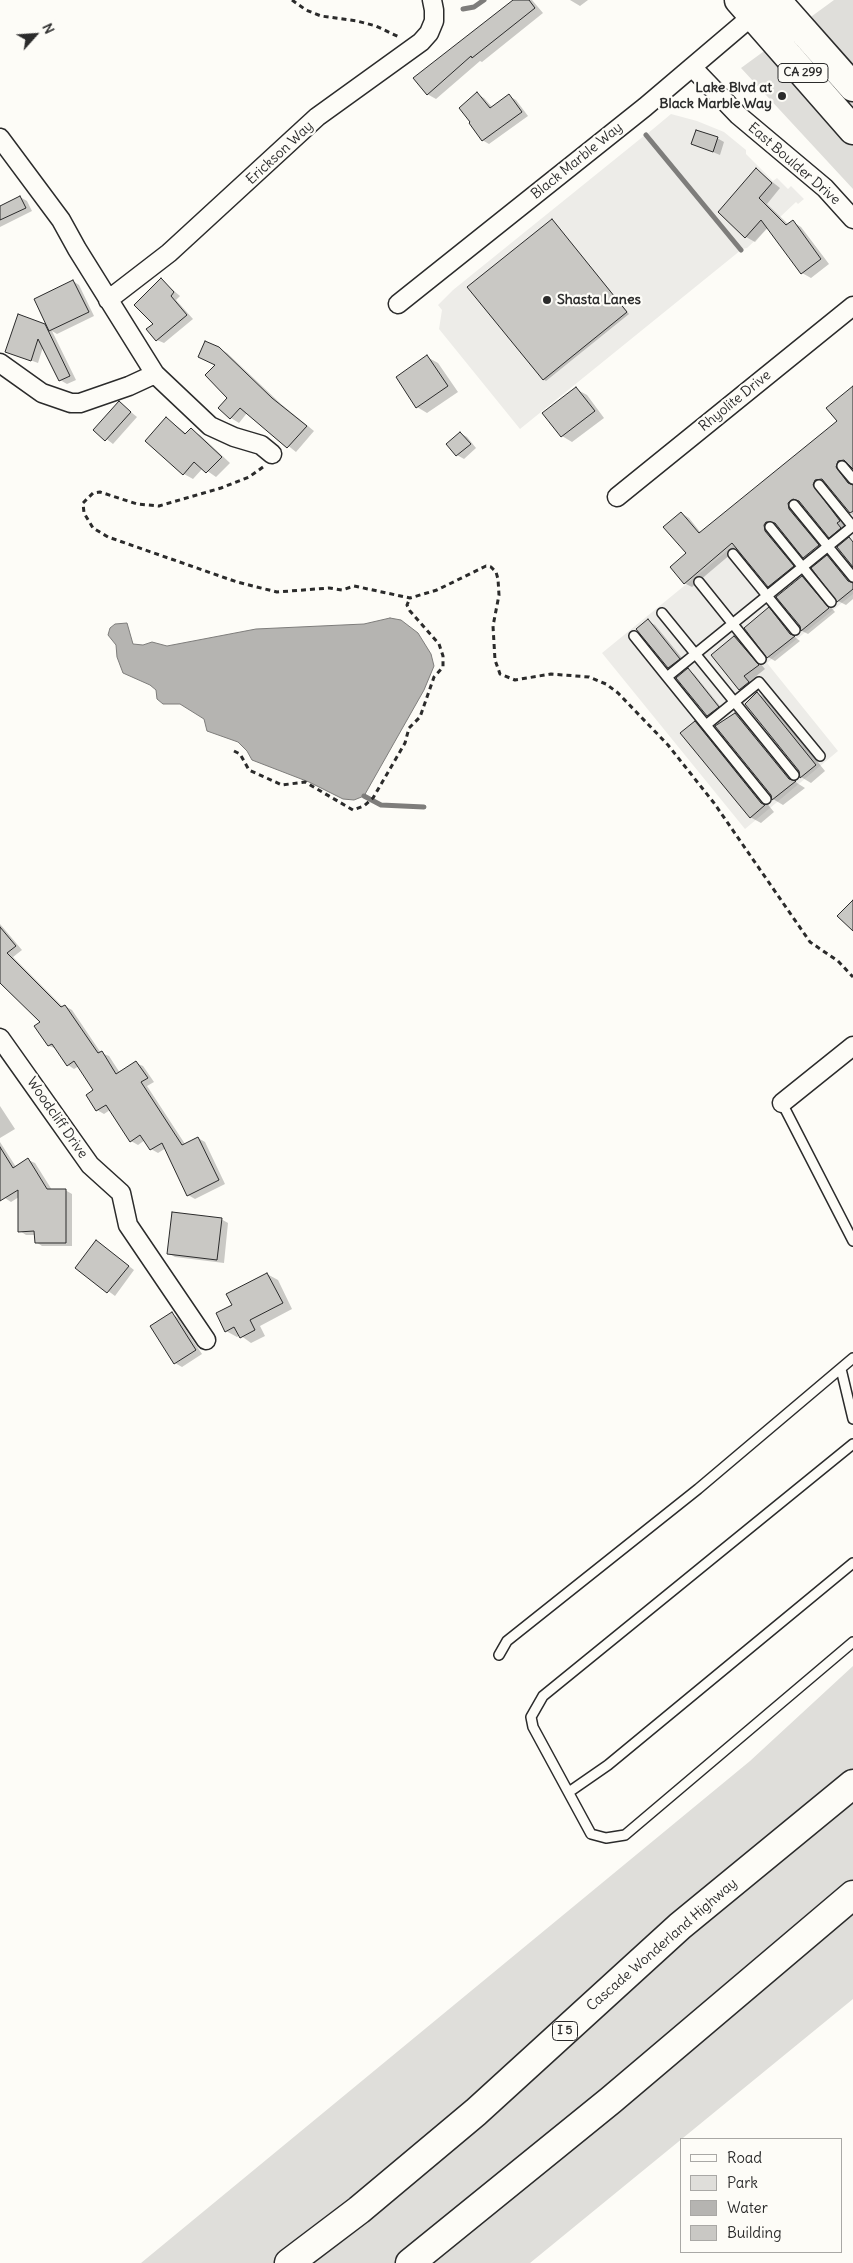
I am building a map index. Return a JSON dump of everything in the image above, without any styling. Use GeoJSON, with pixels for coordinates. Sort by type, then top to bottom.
{"type":"FeatureCollection","features":[{"type":"Feature","properties":{"kind":"main road","name":"CA 299"},"geometry":{"type":"LineString","coordinates":[[776,0],[853,87]]}},
{"type":"Feature","properties":{"kind":"main road","name":"CA 299"},"geometry":{"type":"LineString","coordinates":[[754,5],[853,130]]}},
{"type":"Feature","properties":{"kind":"main road","name":"Cascade Wonderland Highway"},"geometry":{"type":"LineString","coordinates":[[289,2263],[359,2210],[476,2112],[680,1926],[848,1786]]}},
{"type":"Feature","properties":{"kind":"main road"},"geometry":{"type":"LineString","coordinates":[[410,2263],[611,2100],[853,1895]]}},
{"type":"Feature","properties":{"kind":"street","name":"Erickson Way"},"geometry":{"type":"LineString","coordinates":[[108,300],[169,253],[318,117],[415,46],[429,33],[434,21],[432,0]]}},
{"type":"Feature","properties":{"kind":"street","name":"Black Marble Way"},"geometry":{"type":"LineString","coordinates":[[398,304],[692,67],[754,5]]}},
{"type":"Feature","properties":{"kind":"street","name":"East Boulder Drive"},"geometry":{"type":"LineString","coordinates":[[692,67],[738,115],[824,188],[853,219]]}},
{"type":"Feature","properties":{"kind":"street"},"geometry":{"type":"LineString","coordinates":[[0,138],[61,220],[76,249],[155,374],[210,426],[234,437],[261,445],[272,454]]}},
{"type":"Feature","properties":{"kind":"street","name":"Rhyolite Drive"},"geometry":{"type":"LineString","coordinates":[[617,497],[853,306]]}},
{"type":"Feature","properties":{"kind":"street"},"geometry":{"type":"LineString","coordinates":[[0,363],[42,393],[71,403],[80,403],[130,386],[155,374]]}},
{"type":"Feature","properties":{"kind":"street","name":"Woodcliff Drive"},"geometry":{"type":"LineString","coordinates":[[0,1038],[90,1165],[121,1193],[128,1225],[206,1340]]}},
{"type":"Feature","properties":{"kind":"street"},"geometry":{"type":"LineString","coordinates":[[782,1103],[853,1046]]}},
{"type":"Feature","properties":{"kind":"lane"},"geometry":{"type":"LineString","coordinates":[[842,466],[853,479]]}},
{"type":"Feature","properties":{"kind":"lane"},"geometry":{"type":"LineString","coordinates":[[667,677],[853,526],[819,485]]}},
{"type":"Feature","properties":{"kind":"lane"},"geometry":{"type":"LineString","coordinates":[[794,505],[853,577]]}},
{"type":"Feature","properties":{"kind":"lane"},"geometry":{"type":"LineString","coordinates":[[770,527],[831,602]]}},
{"type":"Feature","properties":{"kind":"lane"},"geometry":{"type":"LineString","coordinates":[[733,554],[795,630]]}},
{"type":"Feature","properties":{"kind":"lane"},"geometry":{"type":"LineString","coordinates":[[699,582],[761,659]]}},
{"type":"Feature","properties":{"kind":"lane"},"geometry":{"type":"LineString","coordinates":[[662,613],[794,775]]}},
{"type":"Feature","properties":{"kind":"lane"},"geometry":{"type":"LineString","coordinates":[[634,636],[766,799]]}},
{"type":"Feature","properties":{"kind":"lane"},"geometry":{"type":"LineString","coordinates":[[706,725],[759,682],[820,756]]}},
{"type":"Feature","properties":{"kind":"lane"},"geometry":{"type":"LineString","coordinates":[[782,1103],[853,1241]]}},
{"type":"Feature","properties":{"kind":"lane"},"geometry":{"type":"LineString","coordinates":[[499,1655],[507,1641],[613,1558],[853,1358]]}},
{"type":"Feature","properties":{"kind":"lane"},"geometry":{"type":"LineString","coordinates":[[841,1369],[853,1419]]}},
{"type":"Feature","properties":{"kind":"lane"},"geometry":{"type":"LineString","coordinates":[[853,1444],[543,1696],[531,1717],[533,1727],[591,1834],[606,1838],[624,1835],[853,1642]]}},
{"type":"Feature","properties":{"kind":"lane"},"geometry":{"type":"LineString","coordinates":[[569,1792],[608,1765],[853,1563]]}},
{"type":"Feature","properties":{"kind":"path"},"geometry":{"type":"LineString","coordinates":[[292,0],[306,10],[321,16],[358,21],[376,26],[415,46]]}},
{"type":"Feature","properties":{"kind":"path"},"geometry":{"type":"LineString","coordinates":[[272,454],[260,470],[249,477],[167,504],[149,506],[100,492],[93,493],[82,503],[84,514],[93,528],[108,537],[265,590],[276,592],[329,588],[342,590],[354,586],[410,598],[436,590],[486,566],[491,567],[496,572],[498,579],[499,595],[493,626],[495,660],[500,674],[515,680],[556,674],[589,677],[606,684],[618,693],[668,745],[714,802],[810,942],[846,968],[853,977]]}},
{"type":"Feature","properties":{"kind":"path"},"geometry":{"type":"LineString","coordinates":[[234,751],[240,754],[249,770],[282,785],[305,782],[353,810],[364,806],[373,798],[406,743],[409,728],[420,717],[434,676],[443,667],[443,656],[439,644],[410,611],[407,605],[410,598]]}},
{"type":"Feature","properties":{"kind":"shaded area"},"geometry":{"type":"Polygon","coordinates":[[[671,114],[697,121],[724,132],[746,150],[746,154],[773,181],[777,178],[788,189],[791,186],[804,199],[798,204],[796,202],[747,248],[742,249],[647,134],[671,114]]]}},
{"type":"Feature","properties":{"kind":"shaded area"},"geometry":{"type":"Polygon","coordinates":[[[645,135],[741,250],[520,429],[439,329],[442,310],[438,305],[453,290],[645,135]]]}},
{"type":"Feature","properties":{"kind":"shaded area"},"geometry":{"type":"Polygon","coordinates":[[[853,448],[853,594],[767,663],[838,751],[745,829],[602,653],[853,448]]]}},
{"type":"Feature","properties":{"kind":"green space"},"geometry":{"type":"Polygon","coordinates":[[[834,0],[853,0],[853,189],[741,68],[834,0]]]}},
{"type":"Feature","properties":{"kind":"green space"},"geometry":{"type":"Polygon","coordinates":[[[853,1666],[853,1999],[683,2138],[680,2138],[680,2140],[530,2263],[141,2263],[750,1761],[853,1666]]]}},
{"type":"Feature","properties":{"kind":"water"},"geometry":{"type":"Polygon","coordinates":[[[390,618],[401,620],[418,633],[431,654],[434,666],[424,690],[364,796],[354,800],[343,799],[309,782],[252,760],[247,751],[238,742],[207,731],[204,719],[180,704],[163,704],[157,699],[156,690],[150,685],[123,673],[117,657],[116,645],[108,635],[110,628],[115,624],[127,623],[133,644],[143,645],[152,642],[167,646],[256,629],[364,624],[390,618]]]}},
{"type":"Feature","properties":{"kind":"building"},"geometry":{"type":"Polygon","coordinates":[[[513,0],[529,0],[535,8],[472,58],[471,56],[427,95],[413,78],[513,0]]]}},
{"type":"Feature","properties":{"kind":"building"},"geometry":{"type":"Polygon","coordinates":[[[477,92],[490,108],[509,94],[522,112],[482,141],[459,108],[477,92]]]}},
{"type":"Feature","properties":{"kind":"building"},"geometry":{"type":"Polygon","coordinates":[[[696,130],[718,137],[713,152],[691,144],[696,130]]]}},
{"type":"Feature","properties":{"kind":"building"},"geometry":{"type":"Polygon","coordinates":[[[756,168],[772,183],[759,198],[786,225],[793,220],[821,259],[801,274],[761,220],[745,238],[718,212],[756,168]]]}},
{"type":"Feature","properties":{"kind":"building"},"geometry":{"type":"Polygon","coordinates":[[[20,196],[26,208],[0,220],[0,206],[20,196]]]}},
{"type":"Feature","properties":{"kind":"building","name":"Shasta Lanes"},"geometry":{"type":"Polygon","coordinates":[[[552,219],[627,312],[543,380],[467,287],[552,219]]]}},
{"type":"Feature","properties":{"kind":"building"},"geometry":{"type":"Polygon","coordinates":[[[161,278],[174,292],[171,296],[187,315],[156,341],[146,329],[153,324],[134,305],[161,278]]]}},
{"type":"Feature","properties":{"kind":"building"},"geometry":{"type":"Polygon","coordinates":[[[73,280],[89,312],[49,331],[34,299],[73,280]]]}},
{"type":"Feature","properties":{"kind":"building"},"geometry":{"type":"Polygon","coordinates":[[[18,314],[45,324],[70,376],[59,381],[38,339],[31,361],[5,352],[18,314]]]}},
{"type":"Feature","properties":{"kind":"building"},"geometry":{"type":"Polygon","coordinates":[[[205,341],[219,347],[272,398],[307,426],[287,448],[240,408],[230,419],[218,408],[227,398],[205,375],[215,365],[198,357],[205,341]]]}},
{"type":"Feature","properties":{"kind":"building"},"geometry":{"type":"Polygon","coordinates":[[[427,355],[448,386],[416,408],[396,377],[427,355]]]}},
{"type":"Feature","properties":{"kind":"building"},"geometry":{"type":"Polygon","coordinates":[[[853,386],[853,469],[844,460],[838,461],[836,467],[848,483],[853,485],[853,511],[850,513],[822,479],[815,480],[813,485],[840,521],[837,523],[841,528],[829,538],[799,501],[793,499],[788,503],[789,509],[819,545],[803,558],[775,523],[766,522],[764,525],[765,531],[794,566],[768,587],[732,543],[684,584],[670,567],[686,553],[663,527],[681,512],[699,533],[837,421],[826,408],[853,386]]]}},
{"type":"Feature","properties":{"kind":"building"},"geometry":{"type":"Polygon","coordinates":[[[576,387],[595,411],[561,437],[542,413],[576,387]]]}},
{"type":"Feature","properties":{"kind":"building"},"geometry":{"type":"Polygon","coordinates":[[[119,401],[131,412],[105,441],[93,430],[119,401]]]}},
{"type":"Feature","properties":{"kind":"building"},"geometry":{"type":"Polygon","coordinates":[[[166,417],[185,434],[191,428],[222,457],[206,473],[194,462],[183,475],[145,441],[166,417]]]}},
{"type":"Feature","properties":{"kind":"building"},"geometry":{"type":"Polygon","coordinates":[[[460,432],[471,444],[456,456],[446,444],[460,432]]]}},
{"type":"Feature","properties":{"kind":"building"},"geometry":{"type":"Polygon","coordinates":[[[849,537],[853,542],[853,567],[837,547],[849,537]]]}},
{"type":"Feature","properties":{"kind":"building"},"geometry":{"type":"Polygon","coordinates":[[[827,555],[848,581],[853,583],[853,589],[837,602],[811,568],[827,555]]]}},
{"type":"Feature","properties":{"kind":"building"},"geometry":{"type":"Polygon","coordinates":[[[802,576],[829,608],[801,631],[800,626],[776,597],[802,576]]]}},
{"type":"Feature","properties":{"kind":"building"},"geometry":{"type":"Polygon","coordinates":[[[769,607],[790,634],[795,636],[767,658],[744,628],[769,607]]]}},
{"type":"Feature","properties":{"kind":"building"},"geometry":{"type":"Polygon","coordinates":[[[648,619],[680,659],[668,668],[636,629],[648,619]]]}},
{"type":"Feature","properties":{"kind":"building"},"geometry":{"type":"Polygon","coordinates":[[[734,636],[759,665],[744,676],[749,682],[739,690],[711,655],[734,636]]]}},
{"type":"Feature","properties":{"kind":"building"},"geometry":{"type":"Polygon","coordinates":[[[688,668],[719,707],[707,716],[676,678],[688,668]]]}},
{"type":"Feature","properties":{"kind":"building"},"geometry":{"type":"Polygon","coordinates":[[[757,692],[816,765],[800,778],[799,771],[745,704],[757,692]]]}},
{"type":"Feature","properties":{"kind":"building"},"geometry":{"type":"Polygon","coordinates":[[[735,713],[789,779],[796,781],[772,800],[771,795],[715,726],[735,713]]]}},
{"type":"Feature","properties":{"kind":"building"},"geometry":{"type":"Polygon","coordinates":[[[695,721],[761,803],[765,805],[750,818],[680,733],[695,721]]]}},
{"type":"Feature","properties":{"kind":"building"},"geometry":{"type":"Polygon","coordinates":[[[853,900],[853,931],[837,916],[853,900]]]}},
{"type":"Feature","properties":{"kind":"building"},"geometry":{"type":"Polygon","coordinates":[[[0,927],[16,946],[7,953],[61,1007],[65,1005],[98,1053],[102,1051],[116,1074],[136,1061],[148,1078],[141,1082],[182,1145],[198,1137],[219,1180],[187,1196],[162,1143],[150,1150],[140,1135],[130,1142],[106,1105],[96,1111],[86,1095],[93,1090],[74,1061],[67,1066],[52,1044],[48,1046],[34,1026],[40,1022],[0,983],[0,927]]]}},
{"type":"Feature","properties":{"kind":"building"},"geometry":{"type":"Polygon","coordinates":[[[0,1147],[13,1168],[28,1158],[47,1189],[66,1189],[66,1243],[35,1243],[34,1231],[18,1232],[18,1190],[0,1201],[0,1147]]]}},
{"type":"Feature","properties":{"kind":"building"},"geometry":{"type":"Polygon","coordinates":[[[172,1212],[222,1218],[217,1260],[167,1254],[172,1212]]]}},
{"type":"Feature","properties":{"kind":"building"},"geometry":{"type":"Polygon","coordinates":[[[96,1240],[129,1266],[107,1293],[75,1268],[96,1240]]]}},
{"type":"Feature","properties":{"kind":"building"},"geometry":{"type":"Polygon","coordinates":[[[267,1273],[283,1303],[250,1320],[255,1330],[240,1338],[234,1327],[225,1332],[216,1313],[232,1305],[226,1294],[267,1273]]]}},
{"type":"Feature","properties":{"kind":"building"},"geometry":{"type":"Polygon","coordinates":[[[172,1312],[196,1350],[174,1364],[150,1326],[172,1312]]]}},
{"type":"Feature","properties":{"kind":"waterway"},"geometry":{"type":"LineString","coordinates":[[463,9],[474,7],[484,0]]}},
{"type":"Feature","properties":{"kind":"waterway"},"geometry":{"type":"LineString","coordinates":[[646,135],[741,250]]}},
{"type":"Feature","properties":{"kind":"waterway"},"geometry":{"type":"LineString","coordinates":[[364,796],[381,805],[424,807]]}},
{"type":"Feature","properties":{"kind":"place","name":"Lake Blvd at Black Marble Way"},"geometry":{"type":"Point","coordinates":[782,96]}},
{"type":"Feature","properties":{"kind":"place","name":"Shasta Lanes"},"geometry":{"type":"Point","coordinates":[547,300]}}]}
